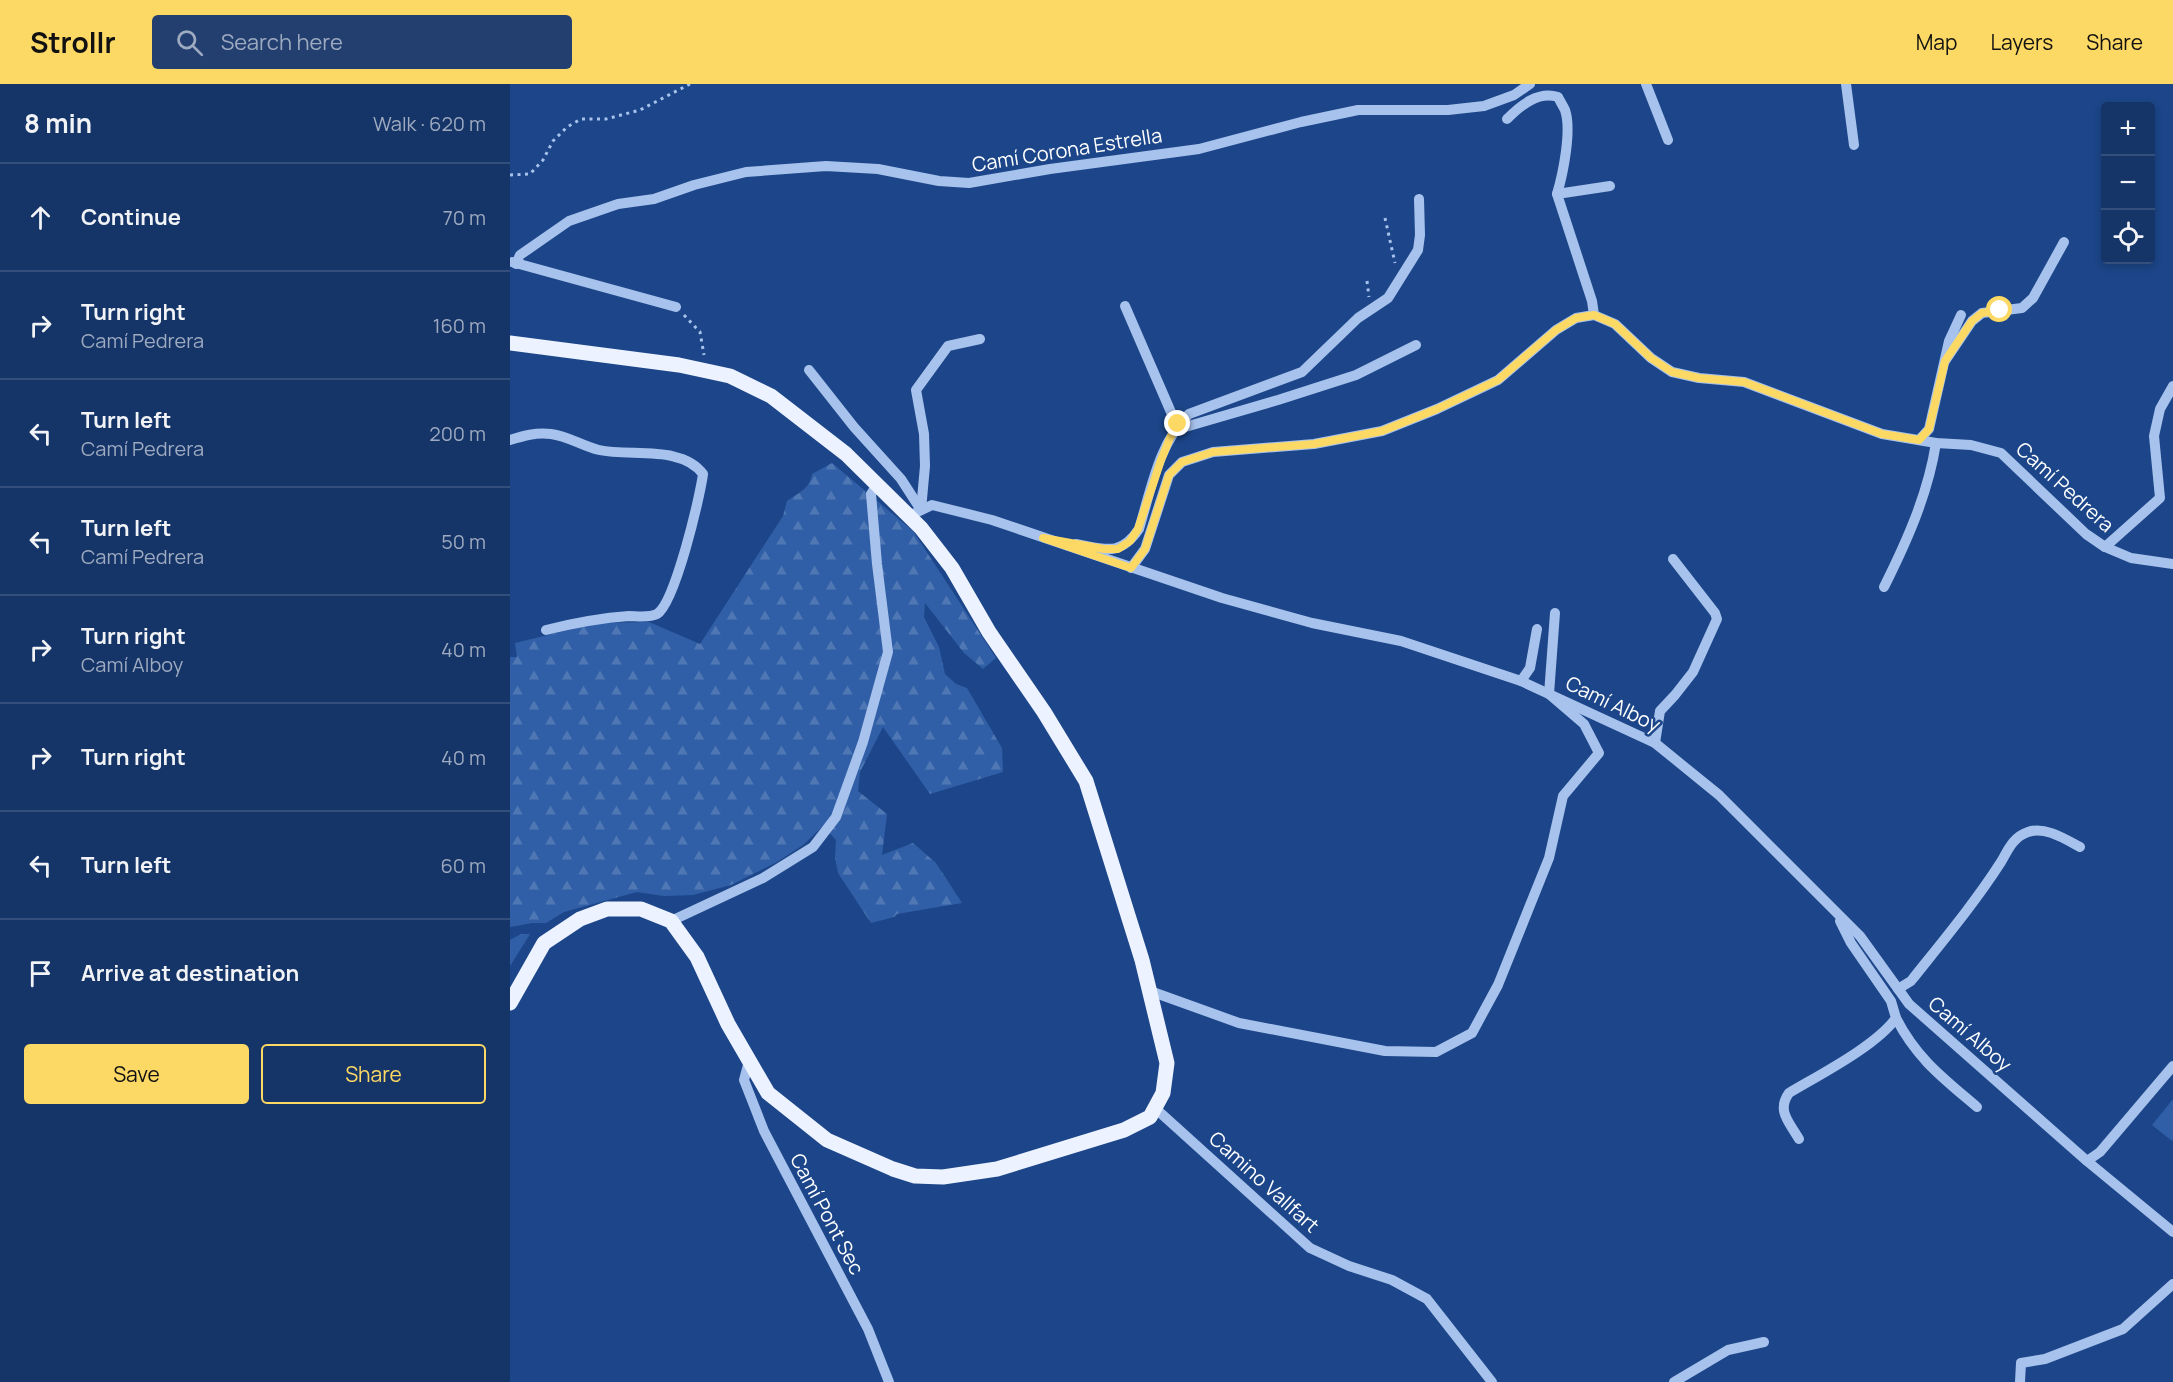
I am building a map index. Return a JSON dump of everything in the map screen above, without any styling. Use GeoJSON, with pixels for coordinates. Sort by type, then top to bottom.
{"type":"FeatureCollection","features":[{"type":"Feature","properties":{"kind":"main road"},"geometry":{"type":"LineString","coordinates":[[510,343],[679,365],[730,376],[771,396],[846,454],[877,485],[915,513],[921,528],[952,568],[989,632],[1044,712],[1086,781],[1142,960],[1167,1063],[1163,1093],[1150,1117],[1124,1130],[997,1169],[943,1177],[915,1176],[893,1169],[827,1140],[768,1093],[728,1024],[697,957],[671,921],[641,909],[607,909],[580,919],[544,943],[510,1003]]}},
{"type":"Feature","properties":{"kind":"street","name":"Camí Corona Estrella"},"geometry":{"type":"LineString","coordinates":[[513,263],[520,255],[569,221],[618,204],[654,199],[694,185],[746,172],[826,166],[878,169],[939,181],[969,183],[1061,167],[1198,148],[1301,122],[1358,111],[1448,111],[1484,106],[1514,95],[1530,84]]}},
{"type":"Feature","properties":{"kind":"street"},"geometry":{"type":"LineString","coordinates":[[1647,84],[1668,140]]}},
{"type":"Feature","properties":{"kind":"street"},"geometry":{"type":"LineString","coordinates":[[1846,84],[1854,145]]}},
{"type":"Feature","properties":{"kind":"street"},"geometry":{"type":"LineString","coordinates":[[1131,568],[1145,549],[1169,475],[1182,462],[1213,452],[1314,444],[1382,431],[1437,409],[1498,380],[1556,330],[1576,318],[1594,315],[1592,301],[1557,194],[1561,181],[1567,128],[1565,111],[1558,98],[1548,94],[1534,98],[1507,119]]}},
{"type":"Feature","properties":{"kind":"street"},"geometry":{"type":"LineString","coordinates":[[1557,194],[1610,186]]}},
{"type":"Feature","properties":{"kind":"street"},"geometry":{"type":"LineString","coordinates":[[1043,538],[1104,549],[1118,549],[1130,541],[1138,529],[1161,460],[1175,428],[1189,414],[1209,405],[1275,384],[1302,372],[1358,318],[1388,298],[1418,249],[1419,199]]}},
{"type":"Feature","properties":{"kind":"street"},"geometry":{"type":"LineString","coordinates":[[1945,361],[1972,321],[1982,313],[2022,308],[2033,298],[2064,242]]}},
{"type":"Feature","properties":{"kind":"street"},"geometry":{"type":"LineString","coordinates":[[513,263],[676,307]]}},
{"type":"Feature","properties":{"kind":"street"},"geometry":{"type":"LineString","coordinates":[[1125,306],[1175,428]]}},
{"type":"Feature","properties":{"kind":"street","name":"Camí Pedrera"},"geometry":{"type":"LineString","coordinates":[[1594,315],[1615,324],[1651,358],[1672,372],[1699,378],[1744,382],[1882,434],[1936,443],[1971,445],[2001,453],[2086,534],[2104,547],[2131,558],[2173,564]]}},
{"type":"Feature","properties":{"kind":"street"},"geometry":{"type":"LineString","coordinates":[[1919,440],[1929,429],[1949,341],[1961,315]]}},
{"type":"Feature","properties":{"kind":"street"},"geometry":{"type":"LineString","coordinates":[[915,513],[925,466],[924,434],[916,390],[948,346],[980,339]]}},
{"type":"Feature","properties":{"kind":"street"},"geometry":{"type":"LineString","coordinates":[[1175,428],[1278,400],[1356,375],[1416,345]]}},
{"type":"Feature","properties":{"kind":"street"},"geometry":{"type":"LineString","coordinates":[[809,370],[854,427],[901,479],[915,513]]}},
{"type":"Feature","properties":{"kind":"street"},"geometry":{"type":"LineString","coordinates":[[2104,547],[2160,498],[2154,436],[2160,409],[2173,386]]}},
{"type":"Feature","properties":{"kind":"street"},"geometry":{"type":"LineString","coordinates":[[510,440],[530,434],[549,434],[573,439],[597,449],[629,454],[665,454],[697,465],[703,474],[701,492],[676,578],[664,605],[657,614],[593,619],[546,630]]}},
{"type":"Feature","properties":{"kind":"street"},"geometry":{"type":"LineString","coordinates":[[1884,587],[1911,532],[1932,470],[1936,443]]}},
{"type":"Feature","properties":{"kind":"street"},"geometry":{"type":"LineString","coordinates":[[671,921],[763,879],[813,847],[836,817],[863,742],[888,652],[871,494],[877,485]]}},
{"type":"Feature","properties":{"kind":"street","name":"Camí Alboy"},"geometry":{"type":"LineString","coordinates":[[915,513],[932,505],[992,520],[1222,598],[1312,624],[1401,641],[1521,681],[1655,743],[1719,795],[1860,936],[1909,1005],[2087,1161],[2173,1232]]}},
{"type":"Feature","properties":{"kind":"street"},"geometry":{"type":"LineString","coordinates":[[1655,743],[1660,711],[1693,672],[1717,620],[1715,613],[1673,559]]}},
{"type":"Feature","properties":{"kind":"street"},"geometry":{"type":"LineString","coordinates":[[1150,992],[1239,1023],[1385,1051],[1436,1052],[1472,1033],[1498,985],[1549,858],[1563,796],[1599,753],[1584,724],[1549,694],[1555,613]]}},
{"type":"Feature","properties":{"kind":"street"},"geometry":{"type":"LineString","coordinates":[[1521,681],[1530,668],[1537,629]]}},
{"type":"Feature","properties":{"kind":"street"},"geometry":{"type":"LineString","coordinates":[[1898,989],[1911,981],[1977,900],[2014,839],[2027,832],[2038,830],[2056,835],[2080,847]]}},
{"type":"Feature","properties":{"kind":"street"},"geometry":{"type":"LineString","coordinates":[[1836,912],[1851,943],[1892,1001],[1896,1018],[1904,1034],[1922,1060],[1977,1107]]}},
{"type":"Feature","properties":{"kind":"street"},"geometry":{"type":"LineString","coordinates":[[1799,1139],[1783,1111],[1783,1101],[1789,1093],[1875,1039],[1896,1018]]}},
{"type":"Feature","properties":{"kind":"street","name":"Camí Pont Sec"},"geometry":{"type":"LineString","coordinates":[[749,1061],[744,1080],[764,1131],[868,1329],[889,1382]]}},
{"type":"Feature","properties":{"kind":"street"},"geometry":{"type":"LineString","coordinates":[[2087,1161],[2100,1152],[2173,1066]]}},
{"type":"Feature","properties":{"kind":"street","name":"Camino Vallfart"},"geometry":{"type":"LineString","coordinates":[[1155,1108],[1310,1248],[1348,1266],[1392,1280],[1427,1299],[1492,1382]]}},
{"type":"Feature","properties":{"kind":"street"},"geometry":{"type":"LineString","coordinates":[[2020,1382],[2021,1363],[2045,1359],[2123,1329],[2173,1284]]}},
{"type":"Feature","properties":{"kind":"street"},"geometry":{"type":"LineString","coordinates":[[1674,1382],[1728,1350],[1764,1342]]}},
{"type":"Feature","properties":{"kind":"path"},"geometry":{"type":"LineString","coordinates":[[510,175],[531,174],[543,160],[553,141],[567,127],[580,119],[606,118],[640,110],[690,84]]}},
{"type":"Feature","properties":{"kind":"path"},"geometry":{"type":"LineString","coordinates":[[1385,218],[1399,280]]}},
{"type":"Feature","properties":{"kind":"path"},"geometry":{"type":"LineString","coordinates":[[676,307],[700,332],[707,371]]}},
{"type":"Feature","properties":{"kind":"green space"},"geometry":{"type":"Polygon","coordinates":[[[832,463],[913,531],[996,658],[983,669],[964,653],[925,603],[924,617],[939,647],[945,674],[956,684],[967,688],[1002,748],[1003,772],[930,794],[883,727],[860,772],[858,791],[887,814],[882,855],[913,843],[936,863],[962,903],[897,914],[894,917],[871,923],[838,873],[835,858],[836,840],[823,826],[803,845],[777,862],[731,885],[693,895],[664,896],[637,892],[564,912],[546,923],[510,927],[510,657],[517,657],[515,643],[597,623],[649,622],[700,644],[783,516],[787,501],[806,487],[812,474],[832,463]]]}},
{"type":"Feature","properties":{"kind":"green space"},"geometry":{"type":"Polygon","coordinates":[[[521,934],[530,934],[510,966],[510,940],[521,934]]]}},
{"type":"Feature","properties":{"kind":"green space"},"geometry":{"type":"Polygon","coordinates":[[[2173,1099],[2173,1140],[2172,1141],[2152,1125],[2173,1099]]]}},
{"type":"Feature","properties":{"kind":"route"},"geometry":{"type":"LineString","coordinates":[[1178,424],[1161,460],[1138,529],[1130,541],[1118,549],[1104,549],[1043,538],[1131,568],[1145,549],[1169,475],[1182,462],[1213,452],[1314,444],[1382,431],[1437,409],[1498,380],[1556,330],[1576,318],[1594,315],[1615,324],[1651,358],[1672,372],[1699,378],[1744,382],[1854,425],[1882,434],[1919,440],[1929,429],[1945,361],[1972,321],[1982,313],[2000,310]]}}]}
